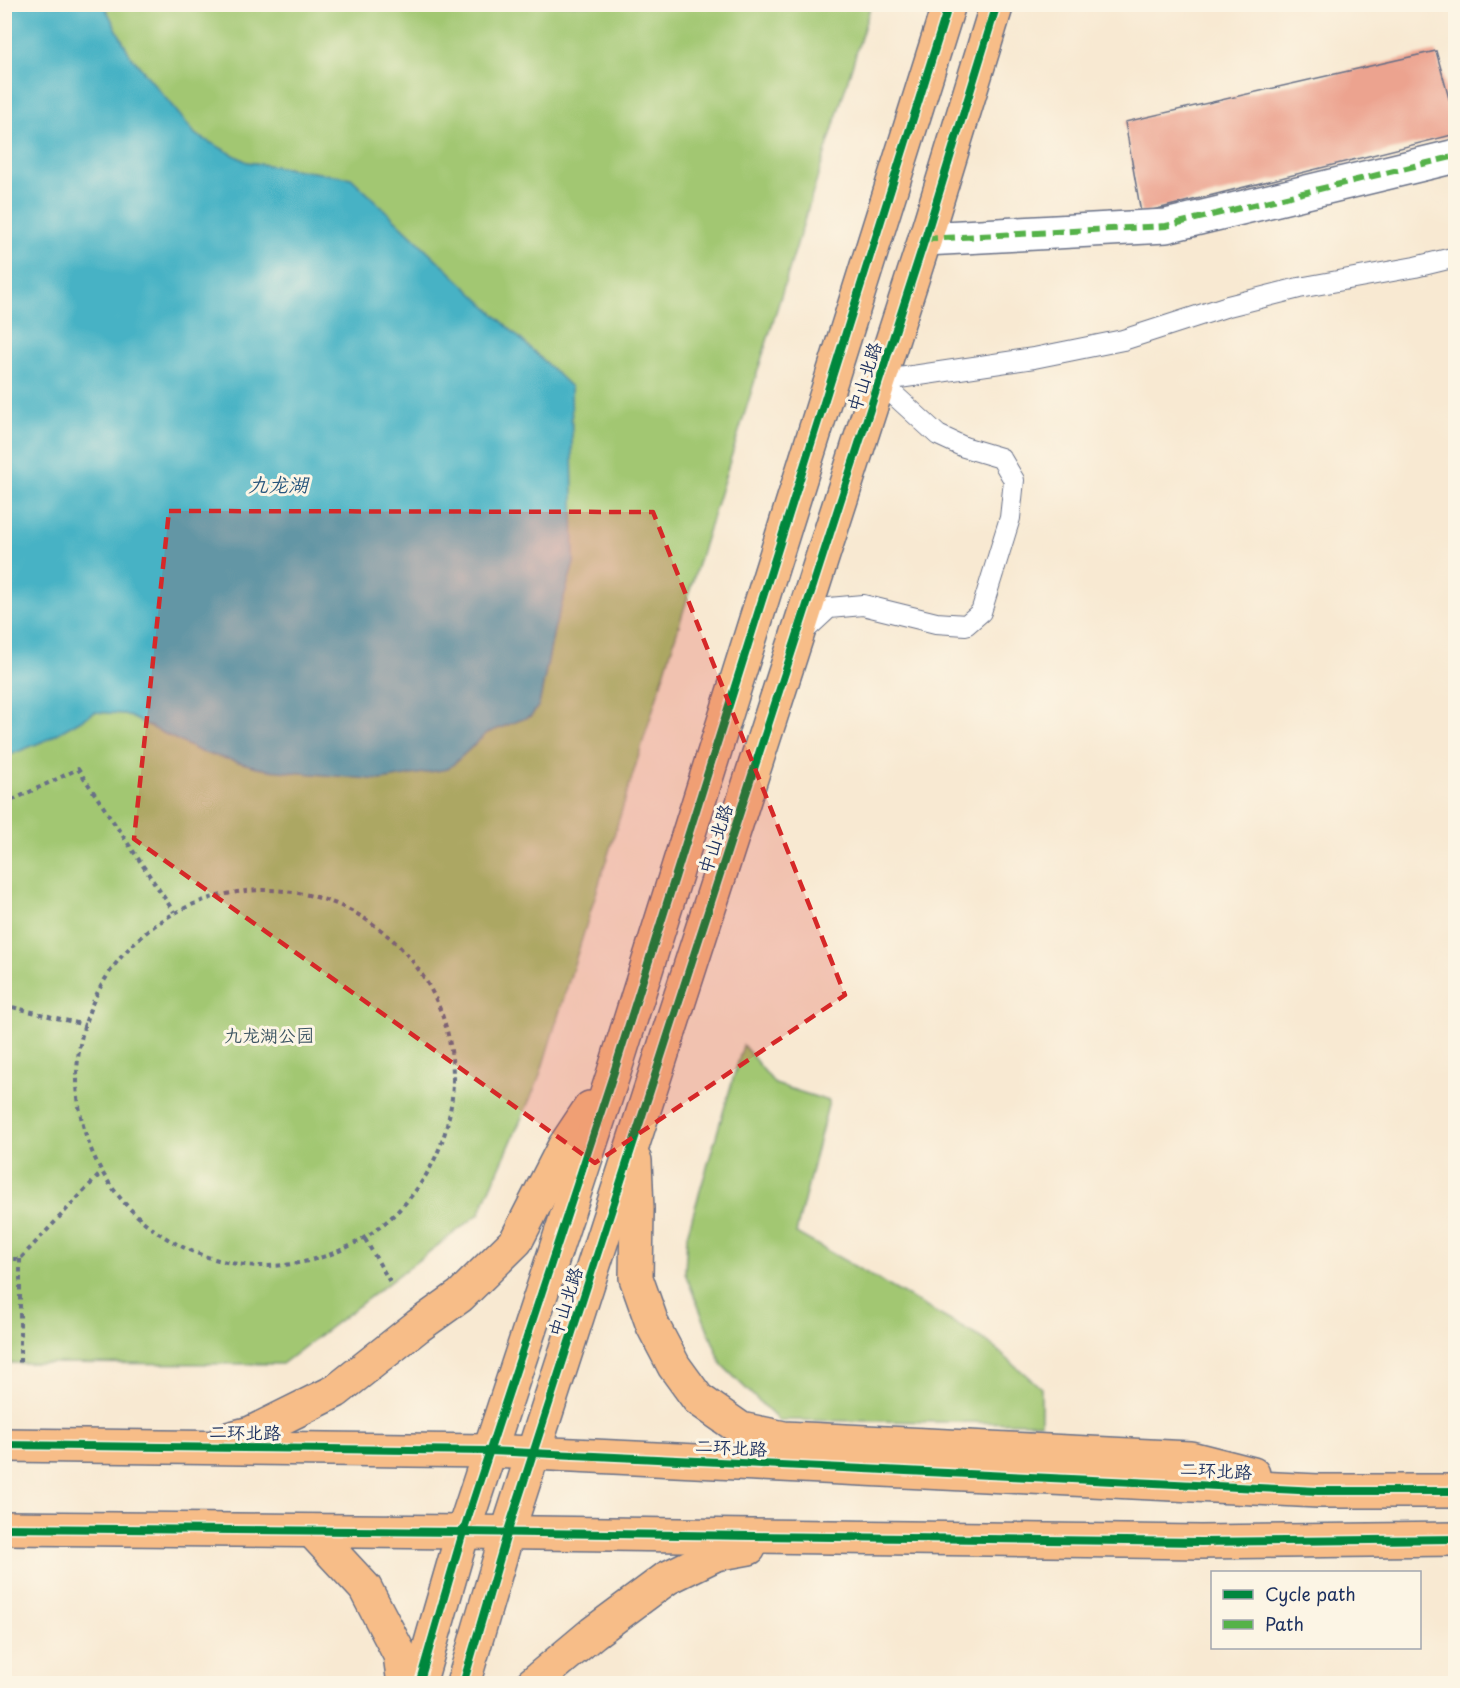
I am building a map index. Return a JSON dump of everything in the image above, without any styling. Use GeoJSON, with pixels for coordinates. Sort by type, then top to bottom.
{"type":"FeatureCollection","features":[{"type":"Feature","properties":{"kind":"main road","name":"中山北路"},"geometry":{"type":"LineString","coordinates":[[419,1683],[463,1532],[614,1072],[949,4]]}},
{"type":"Feature","properties":{"kind":"main road","name":"中山北路"},"geometry":{"type":"LineString","coordinates":[[463,1683],[507,1534],[925,239],[998,4]]}},
{"type":"Feature","properties":{"kind":"main road"},"geometry":{"type":"LineString","coordinates":[[197,1447],[251,1433],[336,1391],[460,1296],[516,1241],[564,1146],[614,1072]]}},
{"type":"Feature","properties":{"kind":"main road"},"geometry":{"type":"LineString","coordinates":[[634,1140],[637,1209],[636,1278],[653,1326],[674,1366],[698,1399],[741,1429],[784,1438],[1190,1458],[1318,1491]]}},
{"type":"Feature","properties":{"kind":"main road","name":"二环北路"},"geometry":{"type":"LineString","coordinates":[[4,1444],[489,1451],[1318,1491],[1455,1491]]}},
{"type":"Feature","properties":{"kind":"main road"},"geometry":{"type":"LineString","coordinates":[[4,1528],[1201,1542],[1455,1539]]}},
{"type":"Feature","properties":{"kind":"main road"},"geometry":{"type":"LineString","coordinates":[[312,1531],[365,1588],[400,1655],[404,1683]]}},
{"type":"Feature","properties":{"kind":"main road"},"geometry":{"type":"LineString","coordinates":[[532,1683],[593,1633],[667,1578],[716,1554],[811,1537]]}},
{"type":"Feature","properties":{"kind":"street"},"geometry":{"type":"LineString","coordinates":[[925,239],[1166,226],[1455,156]]}},
{"type":"Feature","properties":{"kind":"lane"},"geometry":{"type":"LineString","coordinates":[[879,381],[1034,358],[1123,340],[1228,306],[1299,288],[1415,267],[1455,257]]}},
{"type":"Feature","properties":{"kind":"lane"},"geometry":{"type":"LineString","coordinates":[[796,639],[829,608],[863,605],[936,623],[966,625],[981,612],[1010,518],[1014,480],[1001,458],[964,447],[938,435],[879,381]]}},
{"type":"Feature","properties":{"kind":"path"},"geometry":{"type":"LineString","coordinates":[[4,804],[78,769],[174,912]]}},
{"type":"Feature","properties":{"kind":"path"},"geometry":{"type":"LineString","coordinates":[[235,891],[300,892],[361,915],[410,956],[443,1012],[455,1076],[445,1140],[414,1196],[365,1239],[309,1262],[249,1266],[191,1252],[140,1220],[101,1173],[79,1117],[76,1057],[93,1000],[126,949],[174,912],[235,891]]}},
{"type":"Feature","properties":{"kind":"path"},"geometry":{"type":"LineString","coordinates":[[4,1005],[85,1025]]}},
{"type":"Feature","properties":{"kind":"path"},"geometry":{"type":"LineString","coordinates":[[20,1363],[20,1259],[101,1173]]}},
{"type":"Feature","properties":{"kind":"path"},"geometry":{"type":"LineString","coordinates":[[365,1239],[390,1282]]}},
{"type":"Feature","properties":{"kind":"path"},"geometry":{"type":"LineString","coordinates":[[4,1259],[20,1259]]}},
{"type":"Feature","properties":{"kind":"highlighted area"},"geometry":{"type":"Polygon","coordinates":[[[169,511],[653,512],[845,995],[595,1163],[134,839],[169,511]]]}},
{"type":"Feature","properties":{"kind":"green space","name":"九龙湖公园"},"geometry":{"type":"Polygon","coordinates":[[[104,5],[871,5],[538,1081],[479,1214],[282,1364],[5,1363],[5,757],[46,740],[95,712],[125,714],[201,752],[448,769],[487,733],[531,716],[539,705],[554,630],[574,563],[571,387],[351,178],[247,162],[196,135],[130,55],[104,5]]]}},
{"type":"Feature","properties":{"kind":"green space"},"geometry":{"type":"Polygon","coordinates":[[[743,1045],[775,1084],[829,1101],[796,1233],[988,1342],[1041,1388],[1041,1423],[778,1420],[722,1365],[685,1273],[687,1235],[743,1045]]]}},
{"type":"Feature","properties":{"kind":"water","name":"九龙湖"},"geometry":{"type":"Polygon","coordinates":[[[5,4],[104,5],[130,55],[196,135],[247,162],[351,178],[571,387],[574,563],[554,630],[539,705],[531,716],[487,733],[448,769],[381,780],[268,770],[201,752],[125,714],[95,712],[46,740],[5,757],[5,4]]]}},
{"type":"Feature","properties":{"kind":"building"},"geometry":{"type":"Polygon","coordinates":[[[1436,51],[1456,124],[1456,134],[1141,213],[1125,122],[1436,51]]]}},
{"type":"Feature","properties":{"kind":"marked path"},"geometry":{"type":"LineString","coordinates":[[925,239],[1166,226],[1456,156]]}},
{"type":"Feature","properties":{"kind":"cycle path"},"geometry":{"type":"LineString","coordinates":[[419,1684],[463,1532],[614,1072],[949,4]]}},
{"type":"Feature","properties":{"kind":"cycle path"},"geometry":{"type":"LineString","coordinates":[[463,1684],[507,1534],[925,239],[997,4]]}},
{"type":"Feature","properties":{"kind":"cycle path"},"geometry":{"type":"LineString","coordinates":[[4,1445],[489,1451],[1318,1491],[1456,1491]]}},
{"type":"Feature","properties":{"kind":"cycle path"},"geometry":{"type":"LineString","coordinates":[[4,1528],[1201,1542],[1456,1539]]}}]}
